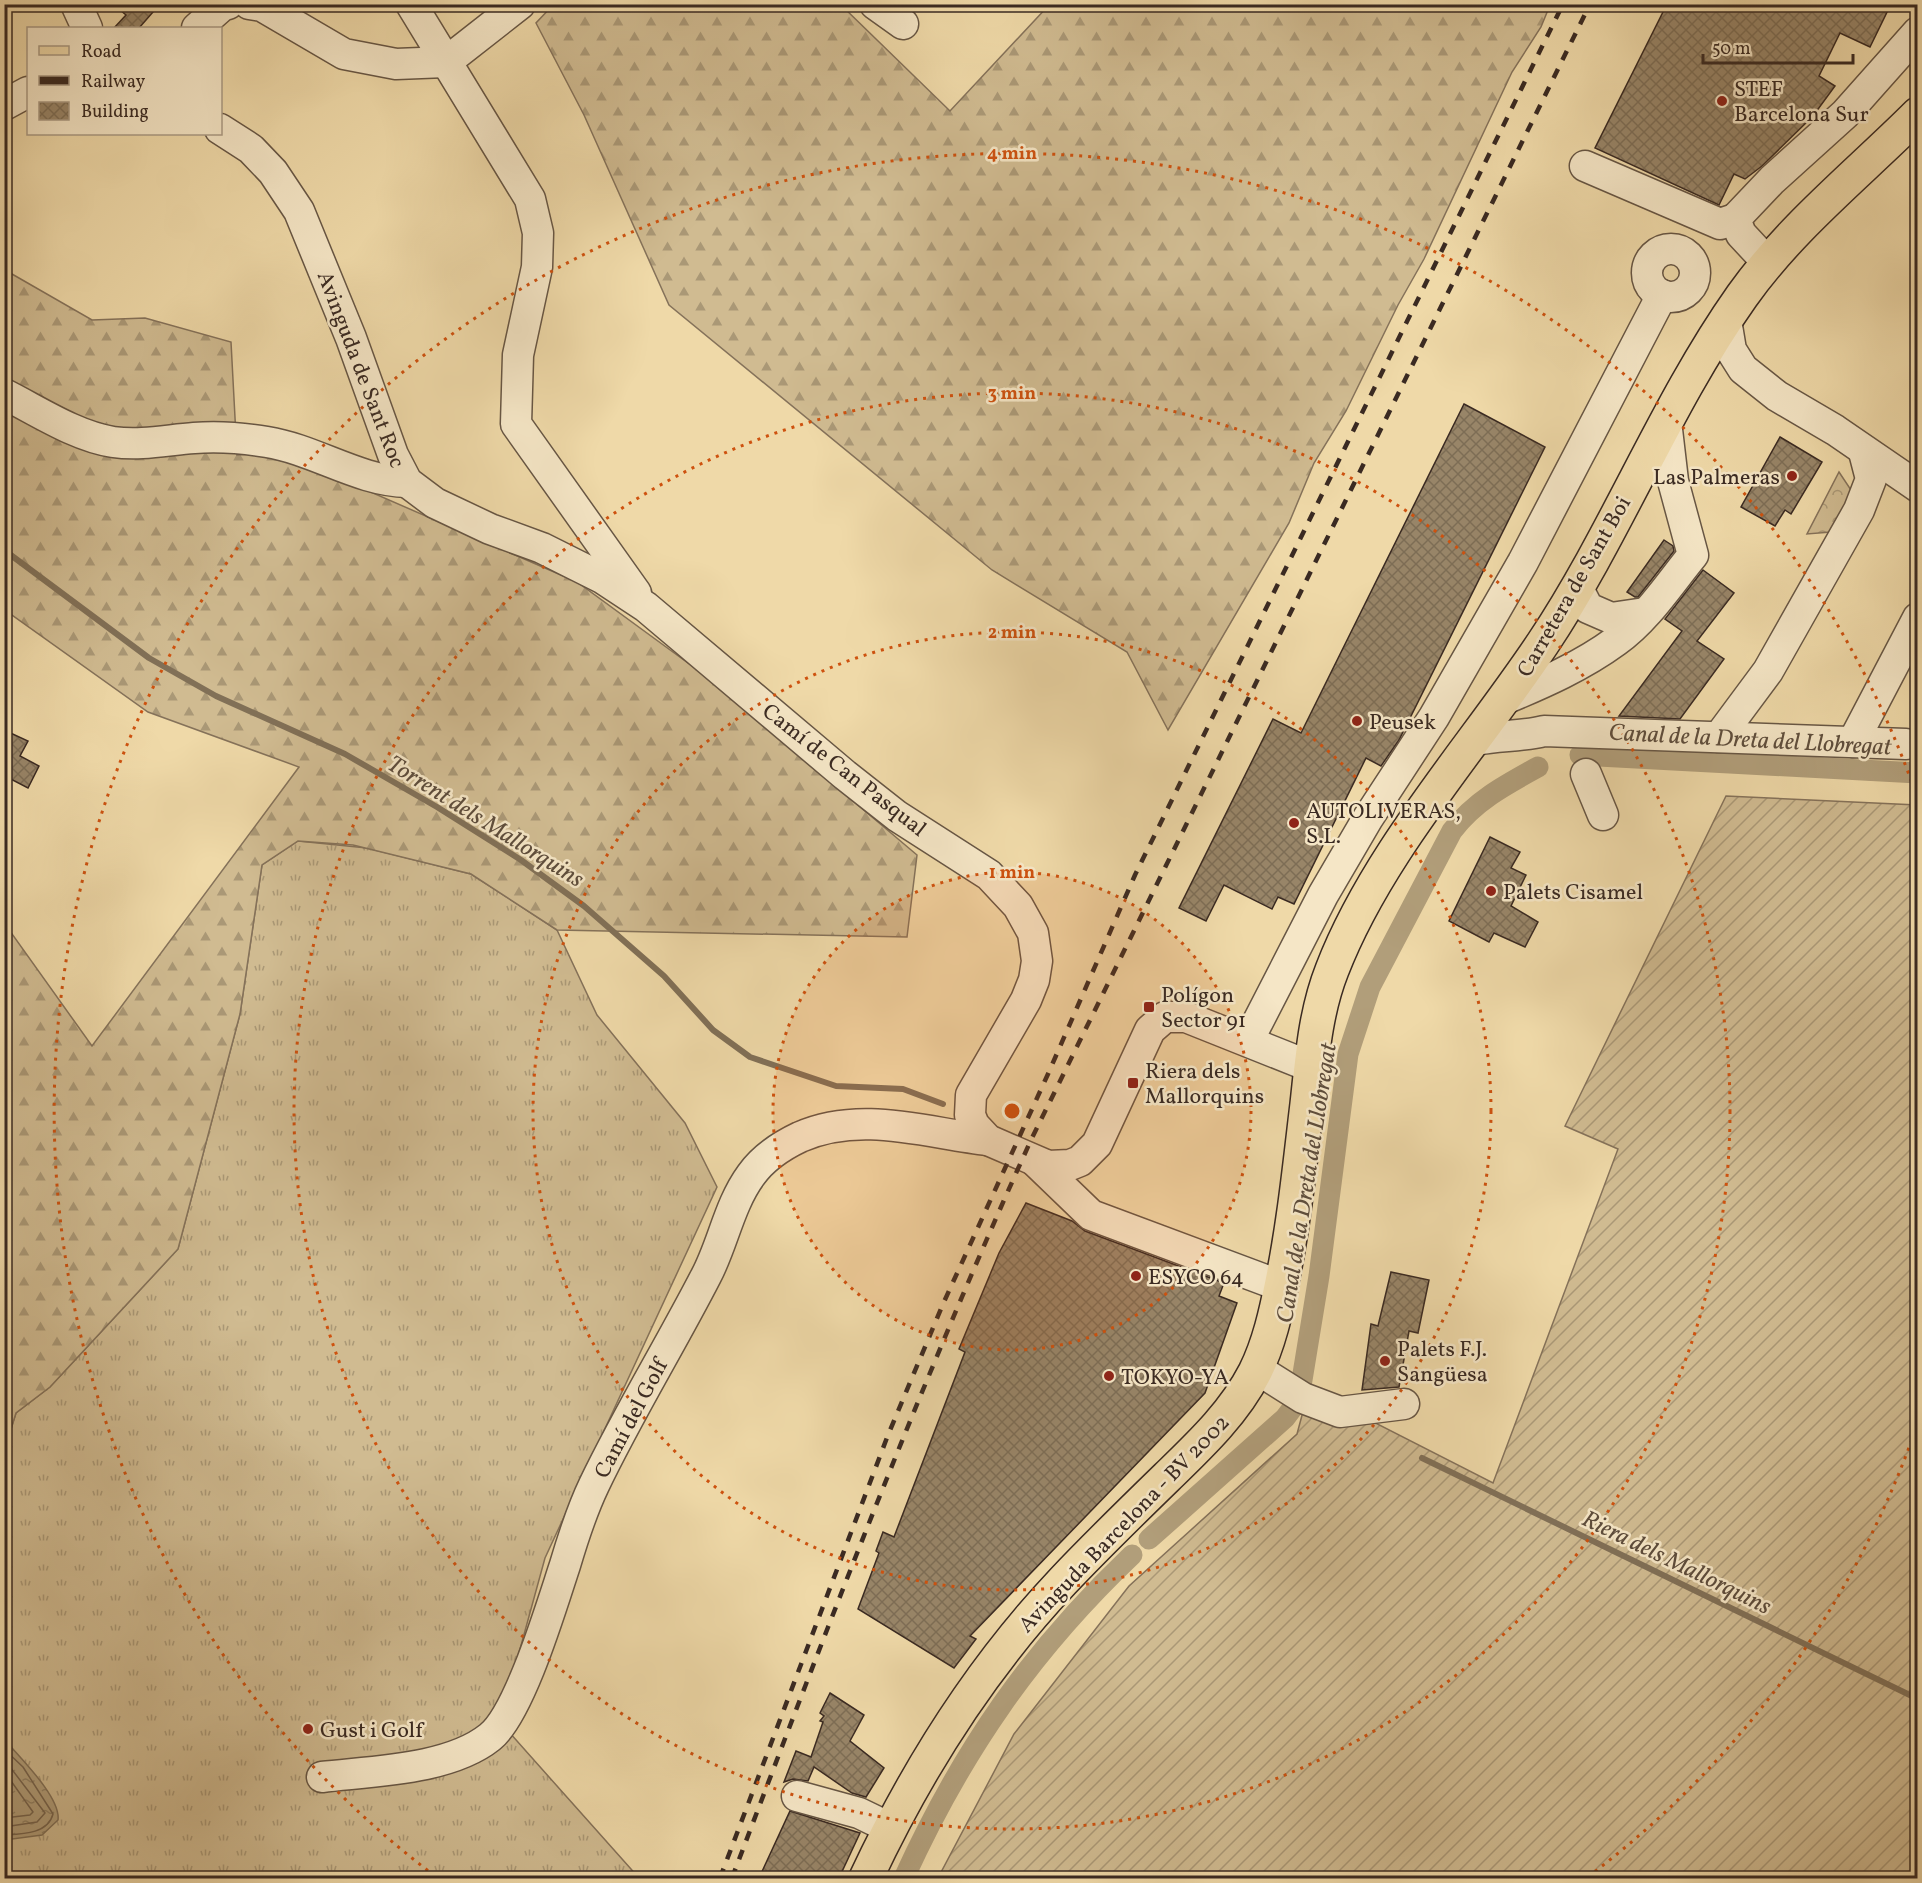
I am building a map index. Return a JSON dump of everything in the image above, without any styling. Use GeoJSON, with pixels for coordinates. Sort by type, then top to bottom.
{"type":"FeatureCollection","features":[{"type":"Feature","properties":{"kind":"main road","name":"Carretera de Sant Boi"},"geometry":{"type":"LineString","coordinates":[[1309,1066],[1318,1018],[1332,969],[1357,914],[1406,836],[1492,718],[1578,588],[1698,362],[1744,293],[1768,263],[1820,206],[1917,114]]}},
{"type":"Feature","properties":{"kind":"main road","name":"Avinguda Barcelona - BV 2002"},"geometry":{"type":"LineString","coordinates":[[866,1878],[890,1828],[936,1745],[996,1659],[1065,1578],[1231,1410],[1257,1369],[1269,1335],[1281,1286],[1299,1167],[1309,1066]]}},
{"type":"Feature","properties":{"kind":"street"},"geometry":{"type":"LineString","coordinates":[[197,27],[223,5],[228,4]]}},
{"type":"Feature","properties":{"kind":"street"},"geometry":{"type":"LineString","coordinates":[[249,4],[262,6],[344,54],[396,64],[446,62],[520,4]]}},
{"type":"Feature","properties":{"kind":"street"},"geometry":{"type":"LineString","coordinates":[[411,4],[530,199],[538,234],[537,267],[518,356],[516,424],[566,491],[646,608]]}},
{"type":"Feature","properties":{"kind":"street"},"geometry":{"type":"LineString","coordinates":[[875,4],[902,14]]}},
{"type":"Feature","properties":{"kind":"street"},"geometry":{"type":"LineString","coordinates":[[1695,270],[1687,255],[1673,249],[1665,249],[1652,257],[1647,270],[1650,285],[1662,295],[1670,297],[1685,292],[1691,286],[1695,270],[1728,221],[1845,114],[1917,32]]}},
{"type":"Feature","properties":{"kind":"street"},"geometry":{"type":"LineString","coordinates":[[4,105],[27,93]]}},
{"type":"Feature","properties":{"kind":"street","name":"Avinguda de Sant Roc"},"geometry":{"type":"LineString","coordinates":[[222,130],[251,149],[273,172],[299,211],[340,309],[389,447],[407,482],[435,503],[490,529],[542,548],[602,578],[646,608]]}},
{"type":"Feature","properties":{"kind":"street"},"geometry":{"type":"LineString","coordinates":[[1585,166],[1669,202],[1728,221],[1768,263]]}},
{"type":"Feature","properties":{"kind":"street"},"geometry":{"type":"LineString","coordinates":[[1665,249],[1669,202]]}},
{"type":"Feature","properties":{"kind":"street"},"geometry":{"type":"LineString","coordinates":[[1743,369],[1745,353],[1740,331],[1744,293]]}},
{"type":"Feature","properties":{"kind":"street"},"geometry":{"type":"LineString","coordinates":[[1248,1041],[1334,875],[1434,717],[1523,562],[1662,295]]}},
{"type":"Feature","properties":{"kind":"street"},"geometry":{"type":"LineString","coordinates":[[1726,320],[1731,350],[1743,369],[1777,396],[1835,430],[1917,488]]}},
{"type":"Feature","properties":{"kind":"street"},"geometry":{"type":"LineString","coordinates":[[1698,362],[1707,367],[1743,369]]}},
{"type":"Feature","properties":{"kind":"street"},"geometry":{"type":"LineString","coordinates":[[4,394],[82,433],[112,442],[144,444],[194,438],[245,439],[303,451],[384,481],[407,482]]}},
{"type":"Feature","properties":{"kind":"street"},"geometry":{"type":"LineString","coordinates":[[1492,718],[1540,685],[1617,640],[1645,613],[1693,555],[1673,481],[1666,421]]}},
{"type":"Feature","properties":{"kind":"street"},"geometry":{"type":"LineString","coordinates":[[1719,737],[1768,671],[1859,510],[1871,479],[1863,452]]}},
{"type":"Feature","properties":{"kind":"street"},"geometry":{"type":"LineString","coordinates":[[542,548],[566,538],[574,528],[575,518],[566,491]]}},
{"type":"Feature","properties":{"kind":"street"},"geometry":{"type":"LineString","coordinates":[[1578,588],[1588,608],[1611,618],[1645,613]]}},
{"type":"Feature","properties":{"kind":"street","name":"Camí de Can Pasqual"},"geometry":{"type":"LineString","coordinates":[[646,608],[897,816],[997,882],[1024,915],[1035,942],[1037,961],[1034,980],[1017,1017],[976,1085],[969,1106],[974,1125],[987,1140]]}},
{"type":"Feature","properties":{"kind":"street"},"geometry":{"type":"LineString","coordinates":[[1853,742],[1917,618]]}},
{"type":"Feature","properties":{"kind":"street"},"geometry":{"type":"LineString","coordinates":[[1537,727],[1526,717],[1528,703],[1540,685]]}},
{"type":"Feature","properties":{"kind":"street"},"geometry":{"type":"LineString","coordinates":[[1492,718],[1537,727],[1906,744]]}},
{"type":"Feature","properties":{"kind":"street"},"geometry":{"type":"LineString","coordinates":[[1586,774],[1603,815]]}},
{"type":"Feature","properties":{"kind":"street"},"geometry":{"type":"LineString","coordinates":[[987,1140],[1048,1166],[1070,1165],[1089,1154],[1096,1144],[1150,1030],[1165,1017],[1186,1017],[1309,1066]]}},
{"type":"Feature","properties":{"kind":"street","name":"Camí del Golf"},"geometry":{"type":"LineString","coordinates":[[322,1777],[385,1770],[452,1757],[489,1738],[500,1727],[541,1636],[593,1487],[708,1273],[740,1192],[752,1173],[766,1158],[804,1136],[848,1125],[885,1124],[987,1140]]}},
{"type":"Feature","properties":{"kind":"street"},"geometry":{"type":"LineString","coordinates":[[1036,1162],[1091,1215],[1281,1286]]}},
{"type":"Feature","properties":{"kind":"street"},"geometry":{"type":"LineString","coordinates":[[1257,1369],[1303,1398],[1340,1412],[1404,1404]]}},
{"type":"Feature","properties":{"kind":"street"},"geometry":{"type":"LineString","coordinates":[[797,1796],[859,1813],[890,1828]]}},
{"type":"Feature","properties":{"kind":"green space"},"geometry":{"type":"Polygon","coordinates":[[[553,5],[841,5],[950,111],[1049,5],[1550,5],[1541,27],[1512,72],[1424,259],[1398,305],[1346,411],[1314,463],[1289,523],[1168,730],[1127,652],[992,570],[669,305],[584,115],[536,23],[553,5]]]}},
{"type":"Feature","properties":{"kind":"green space"},"geometry":{"type":"Polygon","coordinates":[[[5,270],[92,320],[145,318],[231,342],[237,455],[279,452],[577,582],[703,674],[917,855],[907,937],[557,930],[471,874],[353,845],[298,841],[262,865],[240,1014],[178,1249],[50,1387],[16,1413],[5,1448],[5,924],[92,1046],[299,767],[148,712],[5,610],[5,270]]]}},
{"type":"Feature","properties":{"kind":"green space"},"geometry":{"type":"Polygon","coordinates":[[[1839,472],[1853,493],[1831,532],[1807,534],[1839,472]]]}},
{"type":"Feature","properties":{"kind":"green space"},"geometry":{"type":"Polygon","coordinates":[[[1726,796],[1917,805],[1917,1878],[938,1878],[1014,1734],[1129,1586],[1297,1434],[1309,1389],[1493,1483],[1618,1149],[1565,1126],[1726,796]]]}},
{"type":"Feature","properties":{"kind":"green space"},"geometry":{"type":"Polygon","coordinates":[[[298,841],[367,848],[471,874],[557,930],[597,1015],[685,1123],[717,1187],[545,1558],[500,1722],[639,1878],[5,1878],[5,1448],[16,1413],[50,1387],[178,1249],[240,1014],[262,865],[298,841]]]}},
{"type":"Feature","properties":{"kind":"water"},"geometry":{"type":"Polygon","coordinates":[[[5,1740],[29,1767],[53,1800],[58,1820],[42,1835],[5,1840],[5,1740]]]}},
{"type":"Feature","properties":{"kind":"building"},"geometry":{"type":"Polygon","coordinates":[[[113,4],[160,4],[140,27],[115,27],[126,15],[113,4]]]}},
{"type":"Feature","properties":{"kind":"building","name":"STEF Barcelona Sur"},"geometry":{"type":"Polygon","coordinates":[[[1667,4],[1891,4],[1870,47],[1840,33],[1819,76],[1835,86],[1813,116],[1762,166],[1745,179],[1734,174],[1719,205],[1595,148],[1667,4]]]}},
{"type":"Feature","properties":{"kind":"building"},"geometry":{"type":"Polygon","coordinates":[[[1464,404],[1545,447],[1399,740],[1381,766],[1366,758],[1294,904],[1278,897],[1272,909],[1224,885],[1206,921],[1179,908],[1273,719],[1301,733],[1464,404]]]}},
{"type":"Feature","properties":{"kind":"building"},"geometry":{"type":"Polygon","coordinates":[[[1780,437],[1822,462],[1791,514],[1785,510],[1775,526],[1741,507],[1780,437]]]}},
{"type":"Feature","properties":{"kind":"building"},"geometry":{"type":"Polygon","coordinates":[[[1664,540],[1673,546],[1674,551],[1638,597],[1635,597],[1627,592],[1664,540]]]}},
{"type":"Feature","properties":{"kind":"building"},"geometry":{"type":"Polygon","coordinates":[[[1703,570],[1734,593],[1697,641],[1724,659],[1680,719],[1619,716],[1682,631],[1665,619],[1703,570]]]}},
{"type":"Feature","properties":{"kind":"building"},"geometry":{"type":"Polygon","coordinates":[[[4,730],[28,741],[20,756],[39,766],[28,788],[7,777],[4,782],[4,730]]]}},
{"type":"Feature","properties":{"kind":"building","name":"Palets Cisamel"},"geometry":{"type":"Polygon","coordinates":[[[1490,837],[1520,852],[1511,868],[1526,875],[1511,906],[1538,922],[1525,947],[1494,933],[1489,942],[1449,921],[1490,837]]]}},
{"type":"Feature","properties":{"kind":"building"},"geometry":{"type":"Polygon","coordinates":[[[1026,1203],[1072,1221],[1085,1231],[1224,1283],[1219,1296],[1237,1303],[1205,1393],[970,1636],[976,1639],[954,1668],[858,1609],[879,1553],[876,1551],[883,1532],[894,1537],[965,1352],[959,1349],[999,1253],[1026,1203]]]}},
{"type":"Feature","properties":{"kind":"building"},"geometry":{"type":"Polygon","coordinates":[[[1391,1272],[1429,1280],[1418,1333],[1409,1331],[1399,1387],[1362,1390],[1371,1324],[1378,1326],[1391,1272]]]}},
{"type":"Feature","properties":{"kind":"building"},"geometry":{"type":"Polygon","coordinates":[[[830,1693],[864,1715],[850,1741],[884,1768],[866,1797],[852,1793],[814,1767],[808,1781],[793,1779],[784,1782],[796,1751],[811,1757],[823,1722],[820,1721],[824,1716],[820,1713],[830,1693]]]}},
{"type":"Feature","properties":{"kind":"building"},"geometry":{"type":"Polygon","coordinates":[[[790,1811],[860,1833],[839,1878],[759,1878],[790,1811]]]}},
{"type":"Feature","properties":{"kind":"waterway","name":"Torrent dels Mallorquins"},"geometry":{"type":"LineString","coordinates":[[4,550],[149,658],[216,696],[345,754],[437,807],[521,860],[584,906],[664,976],[713,1030],[750,1057],[836,1086],[903,1089],[943,1104]]}},
{"type":"Feature","properties":{"kind":"waterway","name":"Canal de la Dreta del Llobregat"},"geometry":{"type":"LineString","coordinates":[[1580,755],[1918,773]]}},
{"type":"Feature","properties":{"kind":"waterway","name":"Canal de la Dreta del Llobregat"},"geometry":{"type":"LineString","coordinates":[[1301,1386],[1319,1276],[1348,1054],[1370,987],[1452,831],[1481,802],[1538,767]]}},
{"type":"Feature","properties":{"kind":"waterway","name":"Canal de la Dreta del Llobregat"},"geometry":{"type":"LineString","coordinates":[[1149,1539],[1285,1418],[1294,1406]]}},
{"type":"Feature","properties":{"kind":"waterway","name":"Riera dels Mallorquins"},"geometry":{"type":"LineString","coordinates":[[1422,1458],[1918,1699]]}},
{"type":"Feature","properties":{"kind":"waterway","name":"Canal de la Dreta del Llobregat"},"geometry":{"type":"LineString","coordinates":[[904,1878],[950,1787],[1002,1705],[1062,1628],[1132,1555]]}},
{"type":"Feature","properties":{"kind":"railway"},"geometry":{"type":"LineString","coordinates":[[720,1878],[888,1435],[943,1304],[1048,1074],[1135,875],[1563,4]]}},
{"type":"Feature","properties":{"kind":"railway"},"geometry":{"type":"LineString","coordinates":[[732,1878],[913,1414],[1031,1140],[1590,4]]}},
{"type":"Feature","properties":{"kind":"place","name":"STEF Barcelona Sur"},"geometry":{"type":"Point","coordinates":[1722,101]}},
{"type":"Feature","properties":{"kind":"place","name":"Las Palmeras"},"geometry":{"type":"Point","coordinates":[1792,476]}},
{"type":"Feature","properties":{"kind":"place","name":"Peusek"},"geometry":{"type":"Point","coordinates":[1357,721]}},
{"type":"Feature","properties":{"kind":"place","name":"AUTOLIVERAS, S.L."},"geometry":{"type":"Point","coordinates":[1294,823]}},
{"type":"Feature","properties":{"kind":"place","name":"Palets Cisamel"},"geometry":{"type":"Point","coordinates":[1491,891]}},
{"type":"Feature","properties":{"kind":"place","name":"Polígon Sector 91"},"geometry":{"type":"Point","coordinates":[1149,1007]}},
{"type":"Feature","properties":{"kind":"place","name":"Riera dels Mallorquins"},"geometry":{"type":"Point","coordinates":[1133,1083]}},
{"type":"Feature","properties":{"kind":"place","name":"ESYCO 64"},"geometry":{"type":"Point","coordinates":[1136,1276]}},
{"type":"Feature","properties":{"kind":"place","name":"Palets F.J. Sangüesa"},"geometry":{"type":"Point","coordinates":[1385,1361]}},
{"type":"Feature","properties":{"kind":"place","name":"TOKYO-YA"},"geometry":{"type":"Point","coordinates":[1109,1376]}},
{"type":"Feature","properties":{"kind":"place","name":"Gust i Golf"},"geometry":{"type":"Point","coordinates":[308,1729]}}]}
